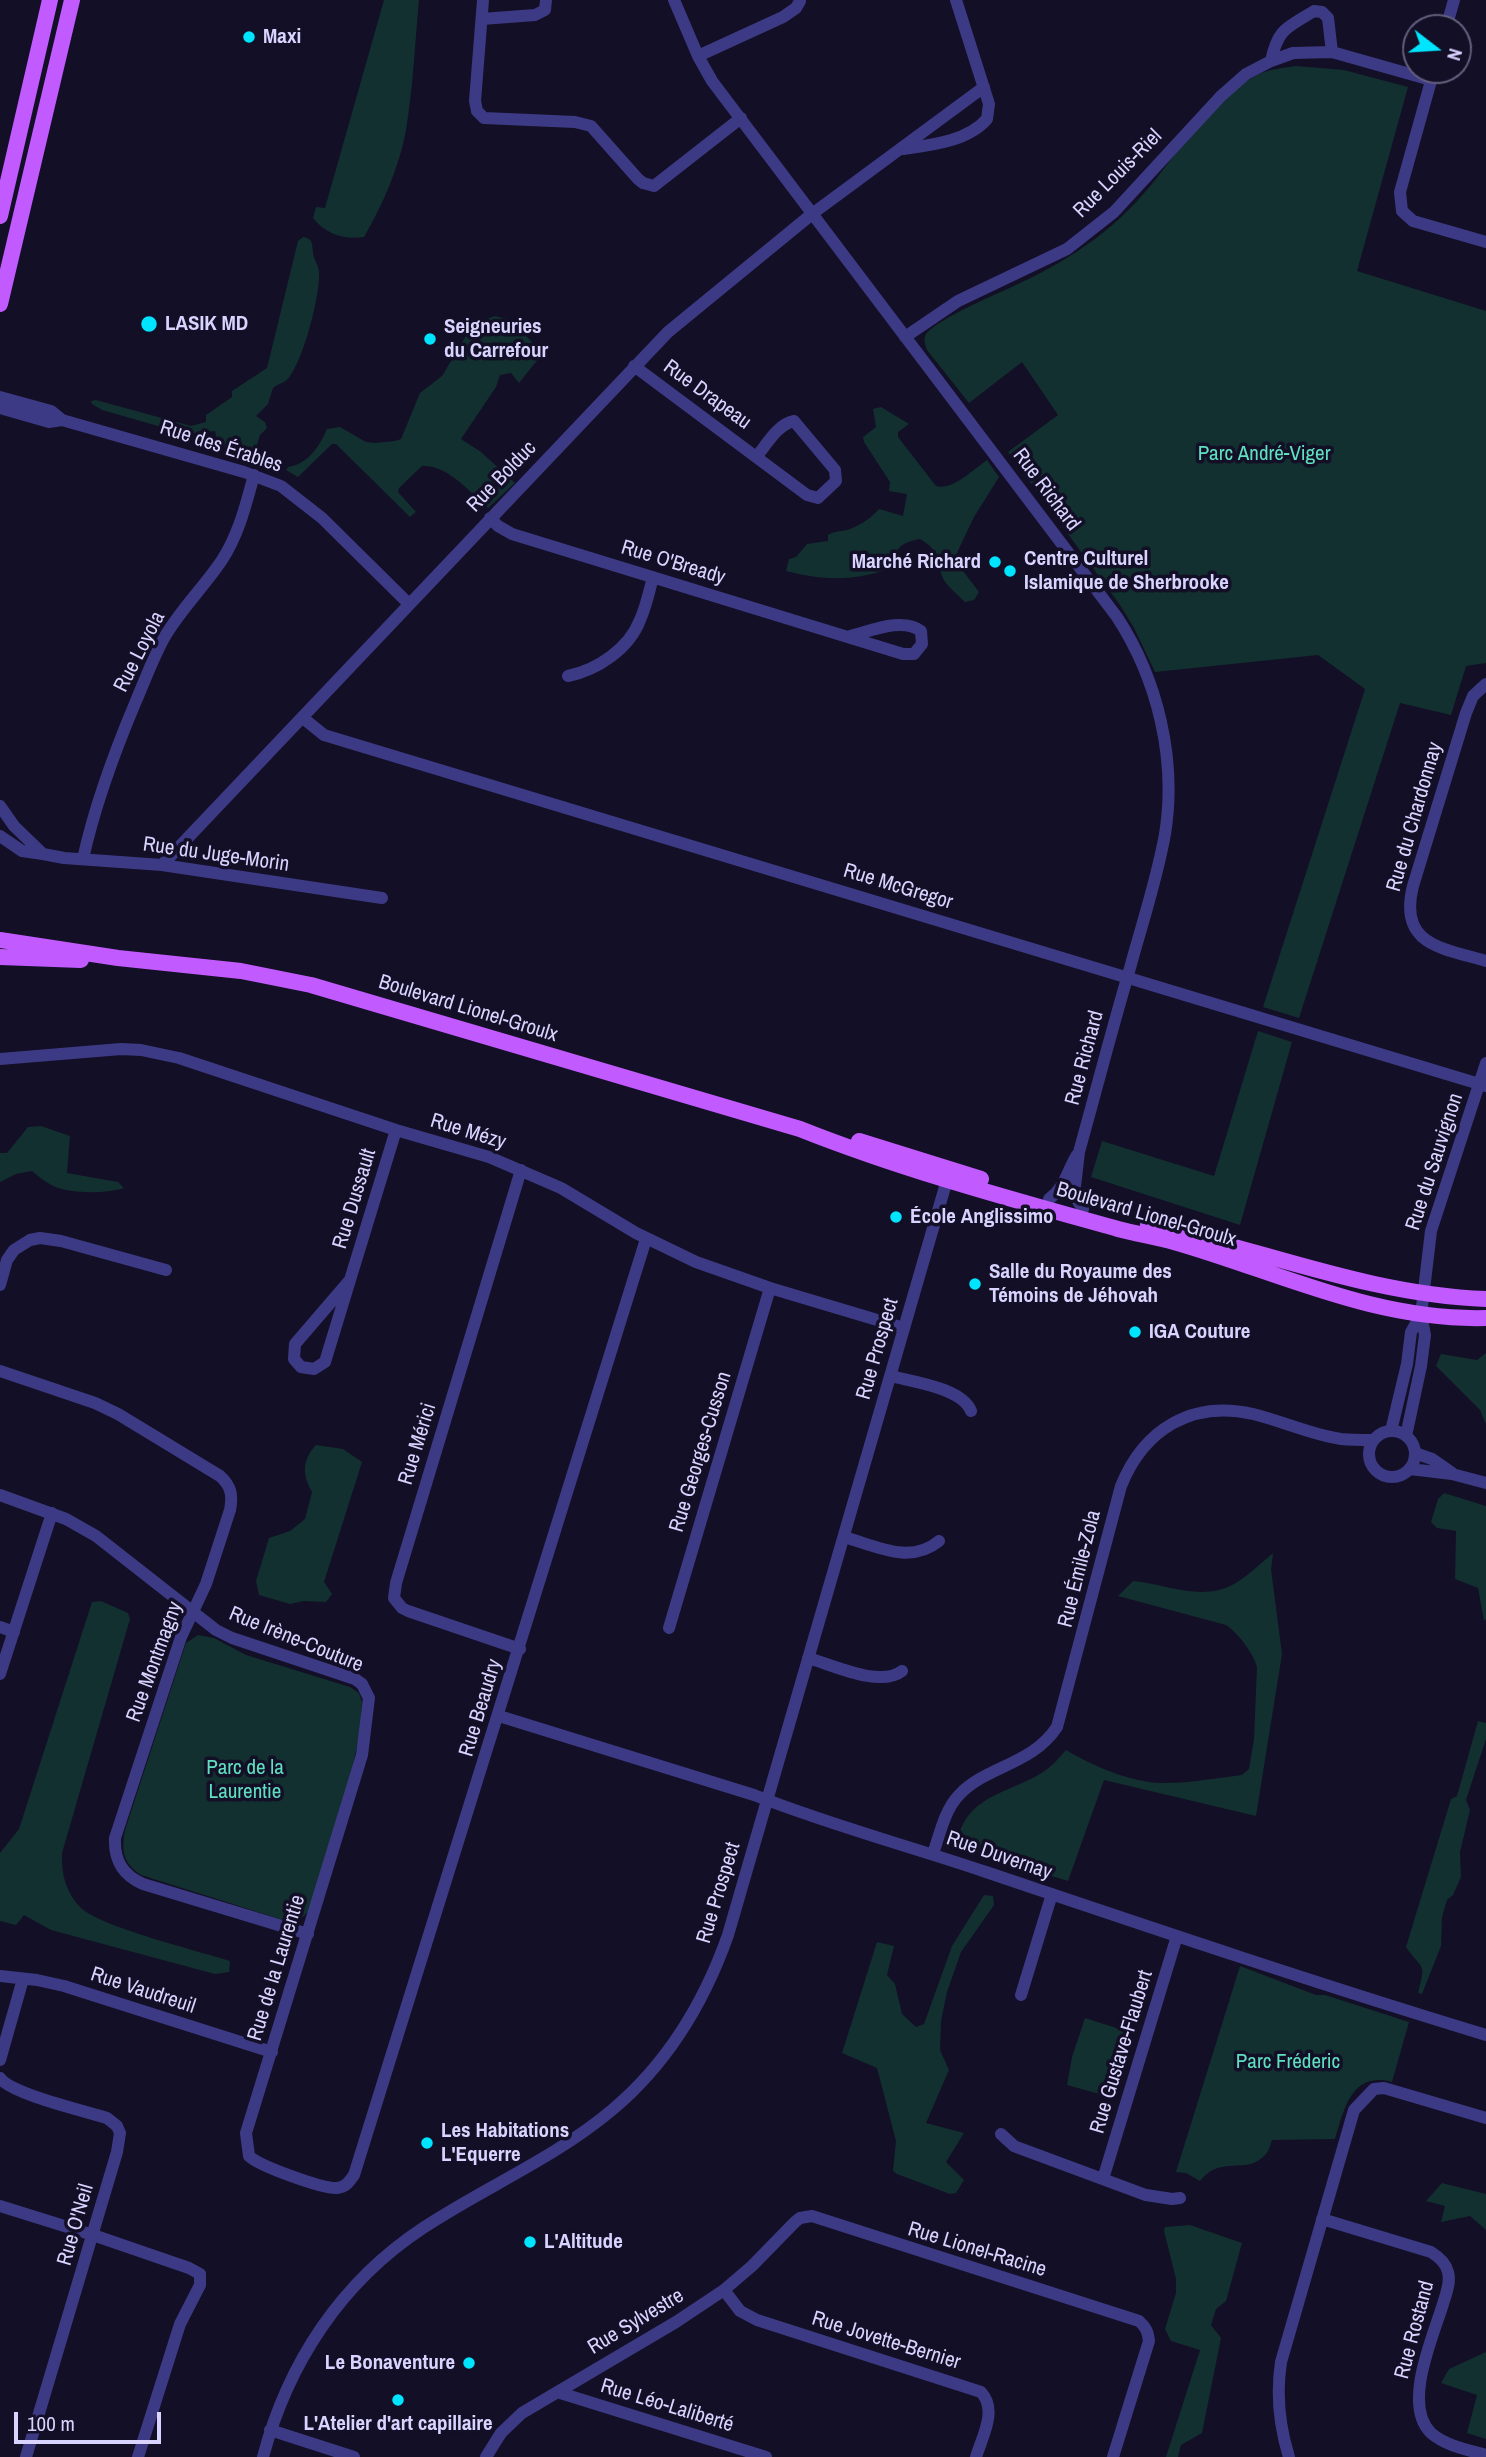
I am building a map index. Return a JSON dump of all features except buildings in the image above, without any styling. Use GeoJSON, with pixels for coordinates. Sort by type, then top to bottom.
{"type":"FeatureCollection","features":[{"type":"Feature","properties":{"kind":"main road"},"geometry":{"type":"LineString","coordinates":[[0,216],[50,0]]}},
{"type":"Feature","properties":{"kind":"main road"},"geometry":{"type":"LineString","coordinates":[[0,304],[72,0]]}},
{"type":"Feature","properties":{"kind":"main road","name":"Boulevard Lionel-Groulx"},"geometry":{"type":"LineString","coordinates":[[0,940],[118,958],[241,971],[311,985],[800,1129],[855,1151],[1083,1209],[1190,1233],[1371,1284],[1423,1294],[1486,1299]]}},
{"type":"Feature","properties":{"kind":"main road","name":"Boulevard Lionel-Groulx"},"geometry":{"type":"LineString","coordinates":[[0,957],[77,960],[118,958]]}},
{"type":"Feature","properties":{"kind":"main road","name":"Boulevard Lionel-Groulx"},"geometry":{"type":"LineString","coordinates":[[949,1175],[1178,1243],[1324,1292],[1421,1315],[1460,1319],[1486,1318]]}},
{"type":"Feature","properties":{"kind":"street"},"geometry":{"type":"LineString","coordinates":[[483,0],[475,101],[480,115],[492,120],[575,122],[591,126],[638,179],[654,186],[741,118]]}},
{"type":"Feature","properties":{"kind":"street"},"geometry":{"type":"LineString","coordinates":[[482,19],[535,15],[545,10],[546,0]]}},
{"type":"Feature","properties":{"kind":"street","name":"Rue Richard"},"geometry":{"type":"LineString","coordinates":[[674,0],[712,81],[1117,617],[1139,655],[1153,691],[1167,755],[1166,822],[1157,867],[1079,1152],[1074,1195],[1083,1209]]}},
{"type":"Feature","properties":{"kind":"street"},"geometry":{"type":"LineString","coordinates":[[956,0],[984,87]]}},
{"type":"Feature","properties":{"kind":"street"},"geometry":{"type":"LineString","coordinates":[[698,56],[790,13],[800,1]]}},
{"type":"Feature","properties":{"kind":"street"},"geometry":{"type":"LineString","coordinates":[[1272,61],[1276,41],[1282,31],[1314,11],[1322,12],[1328,18],[1332,52]]}},
{"type":"Feature","properties":{"kind":"street","name":"Rue Louis-Riel"},"geometry":{"type":"LineString","coordinates":[[905,337],[958,301],[1068,249],[1114,212],[1221,96],[1246,74],[1293,53],[1332,52],[1402,68]]}},
{"type":"Feature","properties":{"kind":"street"},"geometry":{"type":"LineString","coordinates":[[1430,84],[1400,192],[1402,211],[1413,221],[1486,242]]}},
{"type":"Feature","properties":{"kind":"street","name":"Rue Bolduc"},"geometry":{"type":"LineString","coordinates":[[162,865],[668,332],[812,214],[984,87],[989,112],[987,119],[976,130],[928,146],[900,150]]}},
{"type":"Feature","properties":{"kind":"street","name":"Rue Drapeau"},"geometry":{"type":"LineString","coordinates":[[634,366],[813,497],[824,495],[836,481],[835,470],[794,421],[786,423],[757,456]]}},
{"type":"Feature","properties":{"kind":"street","name":"Rue des Érables"},"geometry":{"type":"LineString","coordinates":[[0,397],[51,411],[62,420],[254,475],[281,486],[306,503],[409,604]]}},
{"type":"Feature","properties":{"kind":"street","name":"Rue des Érables"},"geometry":{"type":"LineString","coordinates":[[0,408],[48,422],[62,420]]}},
{"type":"Feature","properties":{"kind":"street","name":"Rue Loyola"},"geometry":{"type":"LineString","coordinates":[[83,859],[91,819],[102,785],[157,652],[172,625],[232,543],[244,513],[254,475]]}},
{"type":"Feature","properties":{"kind":"street","name":"Rue O'Bready"},"geometry":{"type":"LineString","coordinates":[[490,518],[512,534],[909,655],[918,652],[922,639],[919,629],[909,625],[850,636]]}},
{"type":"Feature","properties":{"kind":"street"},"geometry":{"type":"LineString","coordinates":[[568,676],[600,665],[630,637],[640,620],[653,577]]}},
{"type":"Feature","properties":{"kind":"street","name":"Rue du Chardonnay"},"geometry":{"type":"LineString","coordinates":[[1486,684],[1473,695],[1466,713],[1413,886],[1409,911],[1417,932],[1424,940],[1486,961]]}},
{"type":"Feature","properties":{"kind":"street","name":"Rue McGregor"},"geometry":{"type":"LineString","coordinates":[[303,718],[324,735],[1483,1085]]}},
{"type":"Feature","properties":{"kind":"street"},"geometry":{"type":"LineString","coordinates":[[0,806],[14,826],[43,854]]}},
{"type":"Feature","properties":{"kind":"street","name":"Rue du Juge-Morin"},"geometry":{"type":"LineString","coordinates":[[0,836],[22,850],[43,854],[162,865],[382,898]]}},
{"type":"Feature","properties":{"kind":"street","name":"Rue Mézy"},"geometry":{"type":"LineString","coordinates":[[0,1059],[121,1049],[179,1058],[396,1130],[489,1157],[561,1188],[646,1239],[705,1266],[904,1328]]}},
{"type":"Feature","properties":{"kind":"street","name":"Rue du Sauvignon"},"geometry":{"type":"LineString","coordinates":[[1421,1315],[1431,1231],[1483,1085],[1486,1063]]}},
{"type":"Feature","properties":{"kind":"street","name":"Rue Dussault"},"geometry":{"type":"LineString","coordinates":[[350,1280],[295,1344],[293,1354],[301,1367],[314,1369],[325,1362],[396,1130]]}},
{"type":"Feature","properties":{"kind":"street","name":"Rue Richard"},"geometry":{"type":"LineString","coordinates":[[1049,1199],[1061,1189],[1079,1152]]}},
{"type":"Feature","properties":{"kind":"street","name":"Rue Mérici"},"geometry":{"type":"LineString","coordinates":[[520,1648],[408,1611],[394,1598],[396,1583],[521,1170]]}},
{"type":"Feature","properties":{"kind":"street","name":"Rue Prospect"},"geometry":{"type":"LineString","coordinates":[[263,2457],[270,2430],[290,2378],[307,2348],[345,2297],[373,2267],[424,2227],[572,2140],[613,2109],[663,2059],[697,2005],[722,1954],[949,1175]]}},
{"type":"Feature","properties":{"kind":"street"},"geometry":{"type":"LineString","coordinates":[[0,1285],[7,1260],[14,1250],[30,1240],[40,1238],[61,1241],[166,1270]]}},
{"type":"Feature","properties":{"kind":"street","name":"Rue Beaudry"},"geometry":{"type":"LineString","coordinates":[[346,2185],[355,2175],[646,1239]]}},
{"type":"Feature","properties":{"kind":"street","name":"Rue Georges-Cusson"},"geometry":{"type":"LineString","coordinates":[[669,1628],[770,1288]]}},
{"type":"Feature","properties":{"kind":"street"},"geometry":{"type":"LineString","coordinates":[[1391,1431],[1405,1374],[1411,1332],[1421,1315]]}},
{"type":"Feature","properties":{"kind":"street"},"geometry":{"type":"LineString","coordinates":[[1406,1436],[1425,1335],[1421,1315]]}},
{"type":"Feature","properties":{"kind":"street","name":"Rue Montmagny"},"geometry":{"type":"LineString","coordinates":[[0,1371],[95,1403],[118,1414],[226,1482],[232,1494],[230,1510],[206,1584],[181,1637],[119,1827],[116,1855],[126,1874],[143,1884],[308,1934]]}},
{"type":"Feature","properties":{"kind":"street"},"geometry":{"type":"LineString","coordinates":[[891,1376],[958,1395],[971,1411]]}},
{"type":"Feature","properties":{"kind":"street","name":"Rue Émile-Zola"},"geometry":{"type":"LineString","coordinates":[[933,1854],[945,1817],[960,1793],[1036,1750],[1057,1727],[1121,1486],[1136,1455],[1146,1443],[1157,1433],[1184,1418],[1213,1411],[1255,1415],[1339,1439],[1373,1440]]}},
{"type":"Feature","properties":{"kind":"street"},"geometry":{"type":"LineString","coordinates":[[1410,1469],[1415,1453],[1406,1436],[1391,1431],[1384,1432],[1373,1440],[1368,1457],[1373,1468],[1382,1476],[1396,1477],[1410,1469],[1452,1474],[1486,1483]]}},
{"type":"Feature","properties":{"kind":"street","name":"Rue Émile-Zola"},"geometry":{"type":"LineString","coordinates":[[1339,1439],[1368,1457]]}},
{"type":"Feature","properties":{"kind":"street"},"geometry":{"type":"LineString","coordinates":[[1415,1453],[1432,1460],[1452,1474]]}},
{"type":"Feature","properties":{"kind":"street","name":"Rue Irène-Couture"},"geometry":{"type":"LineString","coordinates":[[0,1495],[52,1513],[96,1536],[216,1630],[232,1638],[355,1679],[366,1690]]}},
{"type":"Feature","properties":{"kind":"street"},"geometry":{"type":"LineString","coordinates":[[0,1674],[52,1513]]}},
{"type":"Feature","properties":{"kind":"street"},"geometry":{"type":"LineString","coordinates":[[844,1537],[906,1554],[923,1551],[939,1541]]}},
{"type":"Feature","properties":{"kind":"street"},"geometry":{"type":"LineString","coordinates":[[0,1627],[14,1632]]}},
{"type":"Feature","properties":{"kind":"street"},"geometry":{"type":"LineString","coordinates":[[808,1658],[875,1677],[889,1677],[902,1671]]}},
{"type":"Feature","properties":{"kind":"street","name":"Rue de la Laurentie"},"geometry":{"type":"LineString","coordinates":[[346,2185],[336,2188],[325,2186],[264,2166],[249,2156],[246,2133],[362,1755],[369,1707],[366,1690]]}},
{"type":"Feature","properties":{"kind":"street","name":"Rue Duvernay"},"geometry":{"type":"LineString","coordinates":[[499,1716],[933,1854],[1273,1969],[1486,2035]]}},
{"type":"Feature","properties":{"kind":"street"},"geometry":{"type":"LineString","coordinates":[[1021,1996],[1052,1894]]}},
{"type":"Feature","properties":{"kind":"street","name":"Rue Gustave-Flaubert"},"geometry":{"type":"LineString","coordinates":[[1103,2179],[1177,1936]]}},
{"type":"Feature","properties":{"kind":"street","name":"Rue Vaudreuil"},"geometry":{"type":"LineString","coordinates":[[0,1976],[64,1986],[272,2052]]}},
{"type":"Feature","properties":{"kind":"street"},"geometry":{"type":"LineString","coordinates":[[0,2060],[23,1979]]}},
{"type":"Feature","properties":{"kind":"street","name":"Rue O'Neil"},"geometry":{"type":"LineString","coordinates":[[0,2078],[8,2086],[107,2118],[117,2126],[120,2143],[26,2457]]}},
{"type":"Feature","properties":{"kind":"street"},"geometry":{"type":"LineString","coordinates":[[1289,2457],[1279,2419],[1279,2378],[1286,2343],[1354,2110],[1374,2089],[1384,2088],[1486,2118]]}},
{"type":"Feature","properties":{"kind":"street"},"geometry":{"type":"LineString","coordinates":[[1001,2134],[1014,2146],[1146,2195],[1180,2198]]}},
{"type":"Feature","properties":{"kind":"street"},"geometry":{"type":"LineString","coordinates":[[0,2206],[196,2271],[201,2278],[198,2291],[180,2324],[138,2457]]}},
{"type":"Feature","properties":{"kind":"street","name":"Rue Sylvestre"},"geometry":{"type":"LineString","coordinates":[[486,2457],[496,2439],[512,2421],[676,2322],[723,2290],[752,2266],[795,2222],[805,2217]]}},
{"type":"Feature","properties":{"kind":"street","name":"Rue Lionel-Racine"},"geometry":{"type":"LineString","coordinates":[[805,2217],[817,2218],[1139,2321],[1148,2332],[1149,2341],[1113,2457]]}},
{"type":"Feature","properties":{"kind":"street","name":"Rue Rostand"},"geometry":{"type":"LineString","coordinates":[[1322,2219],[1431,2252],[1445,2264],[1448,2270],[1447,2287],[1419,2384],[1418,2404],[1425,2426],[1438,2438],[1448,2444],[1486,2455]]}},
{"type":"Feature","properties":{"kind":"street","name":"Rue Jovette-Bernier"},"geometry":{"type":"LineString","coordinates":[[723,2290],[740,2311],[757,2320],[981,2392],[987,2398],[990,2409],[975,2457]]}},
{"type":"Feature","properties":{"kind":"street","name":"Rue Léo-Laliberté"},"geometry":{"type":"LineString","coordinates":[[557,2392],[766,2457]]}},
{"type":"Feature","properties":{"kind":"street"},"geometry":{"type":"LineString","coordinates":[[270,2430],[354,2457]]}},
{"type":"Feature","properties":{"kind":"green space"},"geometry":{"type":"Polygon","coordinates":[[[384,0],[419,0],[406,130],[390,185],[364,237],[342,237],[329,232],[313,218],[316,207],[325,208],[384,0]]]}},
{"type":"Feature","properties":{"kind":"green space","name":"Parc André-Viger"},"geometry":{"type":"Polygon","coordinates":[[[1296,66],[1344,70],[1408,87],[1357,271],[1486,311],[1486,663],[1466,666],[1451,715],[1400,703],[1299,1018],[1263,1007],[1365,689],[1318,655],[1155,672],[1120,605],[1008,452],[1058,415],[1022,362],[969,403],[927,350],[924,340],[926,334],[943,321],[1045,271],[1094,240],[1137,201],[1200,123],[1228,95],[1259,74],[1296,66]]]}},
{"type":"Feature","properties":{"kind":"green space"},"geometry":{"type":"Polygon","coordinates":[[[303,237],[311,242],[319,270],[314,311],[295,367],[286,380],[273,388],[268,404],[256,416],[265,422],[267,428],[251,452],[218,445],[215,431],[186,434],[102,410],[92,404],[91,401],[96,400],[191,426],[206,422],[206,415],[232,397],[232,391],[267,368],[298,241],[303,237]]]}},
{"type":"Feature","properties":{"kind":"green space"},"geometry":{"type":"Polygon","coordinates":[[[495,316],[507,319],[517,335],[524,334],[543,353],[519,383],[511,373],[500,375],[496,387],[461,439],[481,452],[515,483],[488,508],[449,474],[422,466],[398,492],[416,512],[410,517],[336,444],[332,444],[298,477],[286,470],[312,454],[327,429],[340,427],[366,442],[401,439],[420,393],[442,376],[473,324],[495,316]]]}},
{"type":"Feature","properties":{"kind":"green space"},"geometry":{"type":"Polygon","coordinates":[[[881,407],[909,424],[898,432],[898,437],[936,486],[942,487],[956,482],[987,460],[999,477],[974,517],[954,559],[979,592],[974,600],[965,602],[949,586],[942,576],[934,551],[920,539],[902,545],[888,569],[875,573],[837,578],[786,571],[789,559],[796,557],[807,544],[828,541],[828,535],[858,525],[879,509],[903,516],[907,494],[889,491],[890,482],[864,442],[863,437],[876,427],[873,409],[881,407]]]}},
{"type":"Feature","properties":{"kind":"green space"},"geometry":{"type":"Polygon","coordinates":[[[1258,1031],[1292,1042],[1240,1225],[1091,1177],[1102,1141],[1214,1176],[1258,1031]]]}},
{"type":"Feature","properties":{"kind":"green space"},"geometry":{"type":"Polygon","coordinates":[[[41,1126],[70,1136],[67,1173],[118,1182],[124,1188],[97,1192],[67,1190],[51,1185],[32,1171],[16,1174],[0,1182],[0,1153],[7,1153],[28,1127],[41,1126]]]}},
{"type":"Feature","properties":{"kind":"green space"},"geometry":{"type":"Polygon","coordinates":[[[1486,1353],[1486,1424],[1480,1410],[1436,1366],[1441,1354],[1477,1360],[1486,1353]]]}},
{"type":"Feature","properties":{"kind":"green space"},"geometry":{"type":"Polygon","coordinates":[[[316,1445],[343,1449],[362,1462],[324,1582],[332,1594],[326,1602],[304,1601],[290,1604],[259,1595],[256,1581],[269,1538],[290,1531],[305,1519],[312,1492],[306,1479],[305,1467],[308,1456],[316,1445]]]}},
{"type":"Feature","properties":{"kind":"green space"},"geometry":{"type":"Polygon","coordinates":[[[1444,1493],[1486,1506],[1484,1621],[1478,1588],[1455,1579],[1456,1531],[1437,1528],[1431,1522],[1438,1499],[1444,1493]]]}},
{"type":"Feature","properties":{"kind":"green space"},"geometry":{"type":"Polygon","coordinates":[[[1273,1553],[1271,1569],[1282,1654],[1256,1816],[1104,1780],[1068,1881],[957,1847],[961,1829],[969,1815],[980,1804],[1038,1775],[1066,1750],[1111,1772],[1159,1783],[1242,1775],[1249,1769],[1254,1739],[1257,1667],[1245,1644],[1226,1625],[1118,1596],[1133,1581],[1197,1592],[1222,1589],[1244,1577],[1273,1553]]]}},
{"type":"Feature","properties":{"kind":"green space"},"geometry":{"type":"Polygon","coordinates":[[[101,1601],[128,1613],[130,1619],[62,1853],[66,1883],[76,1902],[92,1915],[151,1938],[230,1961],[229,1972],[215,1974],[51,1930],[24,1915],[16,1925],[0,1921],[0,1853],[19,1829],[92,1602],[101,1601]]]}},
{"type":"Feature","properties":{"kind":"green space","name":"Parc de la Laurentie"},"geometry":{"type":"Polygon","coordinates":[[[198,1635],[214,1638],[246,1655],[350,1687],[359,1693],[362,1702],[360,1733],[353,1764],[309,1911],[298,1920],[283,1920],[141,1875],[130,1866],[125,1856],[125,1830],[186,1643],[198,1635]]]}},
{"type":"Feature","properties":{"kind":"green space"},"geometry":{"type":"Polygon","coordinates":[[[1478,1721],[1486,1723],[1486,1739],[1466,1800],[1470,1810],[1460,1852],[1461,1877],[1453,1895],[1447,1900],[1442,1917],[1441,1946],[1422,1994],[1418,1993],[1421,1967],[1406,1947],[1451,1799],[1457,1796],[1478,1721]]]}},
{"type":"Feature","properties":{"kind":"green space"},"geometry":{"type":"Polygon","coordinates":[[[984,1895],[993,1896],[994,1905],[961,1952],[947,1992],[941,2021],[940,2050],[949,2070],[926,2123],[964,2133],[946,2162],[964,2180],[956,2193],[950,2194],[893,2171],[896,2141],[877,2068],[842,2053],[877,1942],[894,1946],[887,1975],[895,1984],[902,2014],[916,2027],[924,2024],[952,1946],[984,1895]]]}},
{"type":"Feature","properties":{"kind":"green space","name":"Parc Fréderic"},"geometry":{"type":"Polygon","coordinates":[[[1240,1966],[1316,1995],[1325,1995],[1409,2022],[1392,2082],[1378,2080],[1367,2082],[1358,2088],[1346,2105],[1335,2139],[1272,2140],[1268,2152],[1258,2161],[1216,2168],[1200,2181],[1186,2173],[1176,2172],[1240,1966]]]}},
{"type":"Feature","properties":{"kind":"green space"},"geometry":{"type":"Polygon","coordinates":[[[1085,2018],[1129,2032],[1103,2095],[1067,2085],[1072,2057],[1085,2018]]]}},
{"type":"Feature","properties":{"kind":"green space"},"geometry":{"type":"Polygon","coordinates":[[[1442,2183],[1486,2194],[1486,2230],[1470,2216],[1441,2222],[1445,2206],[1426,2201],[1442,2183]]]}},
{"type":"Feature","properties":{"kind":"green space"},"geometry":{"type":"Polygon","coordinates":[[[1190,2225],[1242,2243],[1226,2301],[1216,2309],[1211,2325],[1221,2338],[1202,2433],[1181,2445],[1178,2457],[1166,2457],[1200,2350],[1171,2341],[1165,2329],[1176,2293],[1176,2279],[1164,2231],[1165,2227],[1190,2225]]]}},
{"type":"Feature","properties":{"kind":"green space"},"geometry":{"type":"Polygon","coordinates":[[[1486,2352],[1486,2439],[1467,2433],[1477,2395],[1441,2383],[1449,2369],[1486,2352]]]}},
{"type":"Feature","properties":{"kind":"place","name":"Maxi"},"geometry":{"type":"Point","coordinates":[249,37]}},
{"type":"Feature","properties":{"kind":"place","name":"LASIK MD"},"geometry":{"type":"Point","coordinates":[149,324]}},
{"type":"Feature","properties":{"kind":"place","name":"Seigneuries du Carrefour"},"geometry":{"type":"Point","coordinates":[430,339]}},
{"type":"Feature","properties":{"kind":"place","name":"Marché Richard"},"geometry":{"type":"Point","coordinates":[995,562]}},
{"type":"Feature","properties":{"kind":"place","name":"Centre Culturel Islamique de Sherbrooke"},"geometry":{"type":"Point","coordinates":[1010,571]}},
{"type":"Feature","properties":{"kind":"place","name":"École Anglissimo"},"geometry":{"type":"Point","coordinates":[896,1217]}},
{"type":"Feature","properties":{"kind":"place","name":"Salle du Royaume des Témoins de Jéhovah"},"geometry":{"type":"Point","coordinates":[975,1284]}},
{"type":"Feature","properties":{"kind":"place","name":"IGA Couture"},"geometry":{"type":"Point","coordinates":[1135,1332]}},
{"type":"Feature","properties":{"kind":"place","name":"Les Habitations L'Equerre"},"geometry":{"type":"Point","coordinates":[427,2143]}},
{"type":"Feature","properties":{"kind":"place","name":"L'Altitude"},"geometry":{"type":"Point","coordinates":[530,2242]}},
{"type":"Feature","properties":{"kind":"place","name":"Le Bonaventure"},"geometry":{"type":"Point","coordinates":[469,2363]}},
{"type":"Feature","properties":{"kind":"place","name":"L'Atelier d'art capillaire"},"geometry":{"type":"Point","coordinates":[398,2400]}}]}
